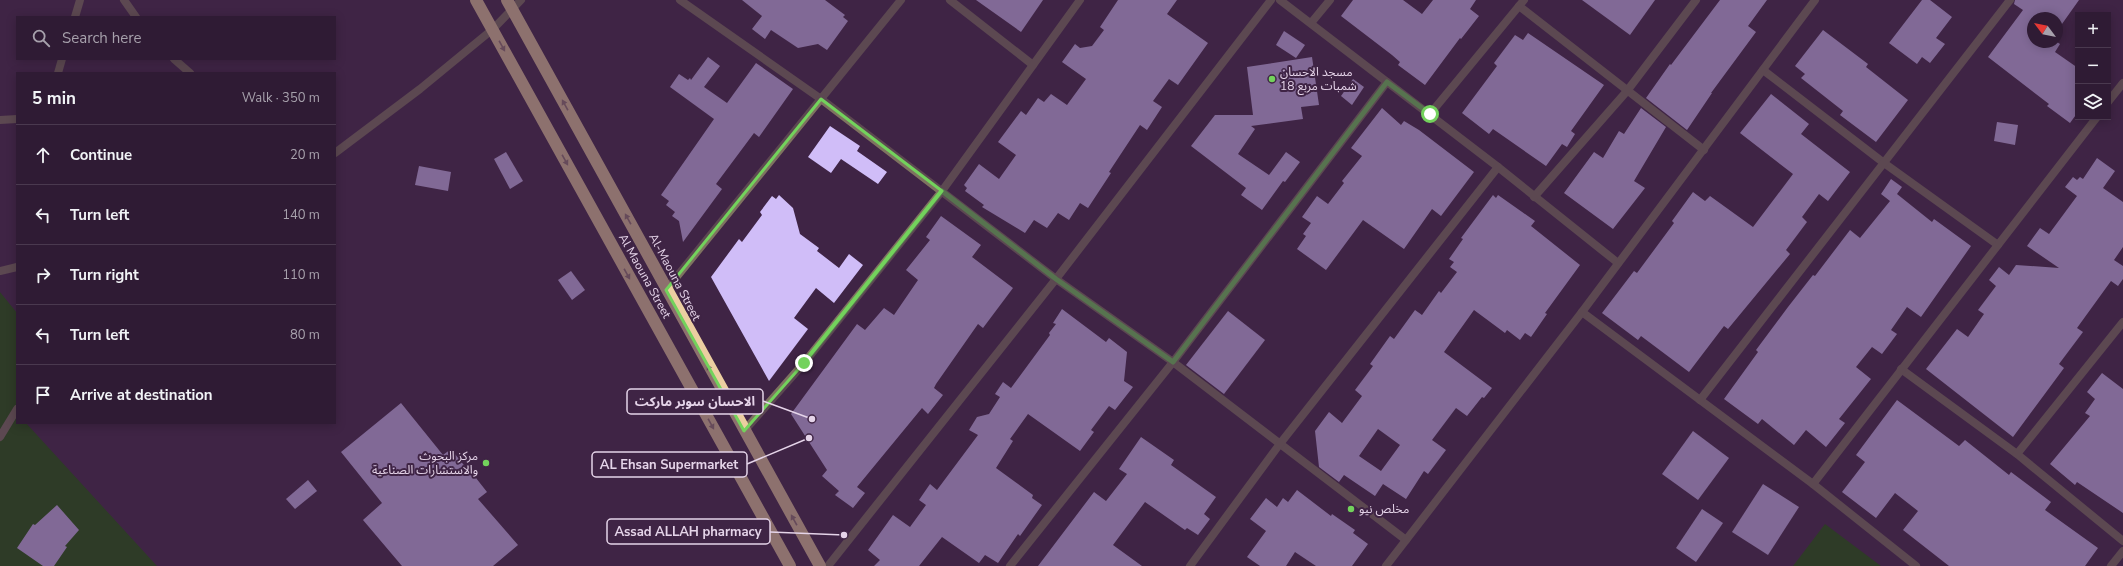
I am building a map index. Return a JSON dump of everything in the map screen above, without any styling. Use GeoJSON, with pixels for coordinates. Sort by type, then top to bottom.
{"type":"FeatureCollection","features":[{"type":"Feature","properties":{"kind":"highway","name":"Al Maouna Street"},"geometry":{"type":"LineString","coordinates":[[476,0],[790,566]]}},
{"type":"Feature","properties":{"kind":"highway","name":"Al-Maouna Street"},"geometry":{"type":"LineString","coordinates":[[510,4],[666,290],[820,566]]}},
{"type":"Feature","properties":{"kind":"street"},"geometry":{"type":"LineString","coordinates":[[75,16],[80,0]]}},
{"type":"Feature","properties":{"kind":"street"},"geometry":{"type":"LineString","coordinates":[[124,0],[135,16]]}},
{"type":"Feature","properties":{"kind":"street"},"geometry":{"type":"LineString","coordinates":[[336,152],[420,89],[493,29],[510,4],[521,0]]}},
{"type":"Feature","properties":{"kind":"street"},"geometry":{"type":"LineString","coordinates":[[680,0],[821,99],[1056,279],[1173,362],[1279,445],[1406,540]]}},
{"type":"Feature","properties":{"kind":"street"},"geometry":{"type":"LineString","coordinates":[[666,290],[901,0]]}},
{"type":"Feature","properties":{"kind":"street"},"geometry":{"type":"LineString","coordinates":[[950,0],[1032,65]]}},
{"type":"Feature","properties":{"kind":"street"},"geometry":{"type":"LineString","coordinates":[[744,431],[804,363],[942,191],[1080,0]]}},
{"type":"Feature","properties":{"kind":"street"},"geometry":{"type":"LineString","coordinates":[[828,566],[1056,279],[1272,0]]}},
{"type":"Feature","properties":{"kind":"street"},"geometry":{"type":"LineString","coordinates":[[1280,0],[1430,114],[1618,263]]}},
{"type":"Feature","properties":{"kind":"street"},"geometry":{"type":"LineString","coordinates":[[1311,23],[1330,0]]}},
{"type":"Feature","properties":{"kind":"street"},"geometry":{"type":"LineString","coordinates":[[1534,197],[1627,90],[1696,0]]}},
{"type":"Feature","properties":{"kind":"street"},"geometry":{"type":"LineString","coordinates":[[1386,566],[1582,312],[1815,0]]}},
{"type":"Feature","properties":{"kind":"street"},"geometry":{"type":"LineString","coordinates":[[1700,400],[2010,0]]}},
{"type":"Feature","properties":{"kind":"street"},"geometry":{"type":"LineString","coordinates":[[1430,114],[1521,3],[1627,90],[1704,150]]}},
{"type":"Feature","properties":{"kind":"street"},"geometry":{"type":"LineString","coordinates":[[58,72],[62,60]]}},
{"type":"Feature","properties":{"kind":"street"},"geometry":{"type":"LineString","coordinates":[[175,60],[189,72]]}},
{"type":"Feature","properties":{"kind":"street"},"geometry":{"type":"LineString","coordinates":[[1763,70],[1884,163],[1998,245]]}},
{"type":"Feature","properties":{"kind":"street"},"geometry":{"type":"LineString","coordinates":[[1010,566],[1173,362],[1387,82]]}},
{"type":"Feature","properties":{"kind":"street"},"geometry":{"type":"LineString","coordinates":[[2111,98],[2123,83]]}},
{"type":"Feature","properties":{"kind":"street"},"geometry":{"type":"LineString","coordinates":[[0,120],[16,119]]}},
{"type":"Feature","properties":{"kind":"street"},"geometry":{"type":"LineString","coordinates":[[1812,484],[2094,120]]}},
{"type":"Feature","properties":{"kind":"street"},"geometry":{"type":"LineString","coordinates":[[1190,566],[1279,445],[1498,167]]}},
{"type":"Feature","properties":{"kind":"street"},"geometry":{"type":"LineString","coordinates":[[0,271],[16,268]]}},
{"type":"Feature","properties":{"kind":"street"},"geometry":{"type":"LineString","coordinates":[[1582,312],[1812,484],[1916,566]]}},
{"type":"Feature","properties":{"kind":"street"},"geometry":{"type":"LineString","coordinates":[[2018,454],[2123,322]]}},
{"type":"Feature","properties":{"kind":"street"},"geometry":{"type":"LineString","coordinates":[[1901,369],[2018,454],[2123,541]]}},
{"type":"Feature","properties":{"kind":"street"},"geometry":{"type":"LineString","coordinates":[[0,437],[16,411]]}},
{"type":"Feature","properties":{"kind":"street"},"geometry":{"type":"LineString","coordinates":[[2111,566],[2123,551]]}},
{"type":"Feature","properties":{"kind":"highlighted area"},"geometry":{"type":"Polygon","coordinates":[[[821,99],[942,191],[804,363],[744,431],[666,290],[821,99]]]}},
{"type":"Feature","properties":{"kind":"green space"},"geometry":{"type":"Polygon","coordinates":[[[0,292],[16,312],[16,424],[27,424],[157,566],[0,566],[0,292]]]}},
{"type":"Feature","properties":{"kind":"green space"},"geometry":{"type":"Polygon","coordinates":[[[1825,524],[1881,566],[1793,566],[1825,524]]]}},
{"type":"Feature","properties":{"kind":"building"},"geometry":{"type":"Polygon","coordinates":[[[742,0],[825,0],[845,15],[843,17],[848,21],[827,50],[818,44],[798,48],[771,30],[765,39],[752,29],[762,16],[742,0]]]}},
{"type":"Feature","properties":{"kind":"building"},"geometry":{"type":"Polygon","coordinates":[[[976,0],[1043,0],[1021,32],[976,0]]]}},
{"type":"Feature","properties":{"kind":"building"},"geometry":{"type":"Polygon","coordinates":[[[1118,0],[1177,0],[1167,14],[1208,43],[1178,85],[1169,79],[1153,101],[1162,107],[1147,130],[1140,125],[1109,172],[1111,173],[1088,208],[1080,203],[1069,220],[1058,213],[1047,228],[1034,220],[1025,233],[982,207],[984,205],[965,191],[967,188],[964,185],[979,164],[999,179],[1016,155],[998,142],[1021,111],[1026,115],[1038,98],[1044,102],[1051,94],[1067,105],[1086,79],[1062,62],[1075,44],[1080,48],[1092,46],[1104,30],[1100,27],[1118,0]]]}},
{"type":"Feature","properties":{"kind":"building"},"geometry":{"type":"Polygon","coordinates":[[[1353,0],[1403,0],[1422,14],[1433,0],[1476,0],[1470,9],[1479,16],[1461,39],[1460,38],[1425,85],[1398,65],[1400,62],[1392,55],[1341,16],[1353,0]]]}},
{"type":"Feature","properties":{"kind":"building"},"geometry":{"type":"Polygon","coordinates":[[[1582,0],[1655,0],[1630,35],[1582,0]]]}},
{"type":"Feature","properties":{"kind":"building"},"geometry":{"type":"Polygon","coordinates":[[[1720,0],[1767,0],[1748,26],[1756,32],[1711,93],[1687,130],[1646,98],[1670,64],[1671,65],[1720,0]]]}},
{"type":"Feature","properties":{"kind":"building"},"geometry":{"type":"Polygon","coordinates":[[[1922,0],[1930,0],[1952,17],[1936,38],[1945,44],[1930,63],[1922,57],[1917,64],[1889,43],[1922,0]]]}},
{"type":"Feature","properties":{"kind":"building"},"geometry":{"type":"Polygon","coordinates":[[[2015,0],[2079,0],[2063,23],[2063,12],[2027,12],[2027,48],[2058,48],[2055,52],[2075,66],[2075,116],[2070,123],[2047,106],[2049,104],[1988,57],[2023,10],[2014,4],[2015,0]]]}},
{"type":"Feature","properties":{"kind":"building"},"geometry":{"type":"Polygon","coordinates":[[[1823,30],[1868,64],[1866,67],[1908,100],[1876,142],[1840,115],[1843,111],[1801,78],[1805,74],[1795,66],[1823,30]]]}},
{"type":"Feature","properties":{"kind":"building"},"geometry":{"type":"Polygon","coordinates":[[[1284,31],[1305,45],[1296,58],[1276,45],[1284,31]]]}},
{"type":"Feature","properties":{"kind":"building"},"geometry":{"type":"Polygon","coordinates":[[[1528,33],[1604,85],[1571,131],[1575,134],[1567,147],[1562,144],[1546,166],[1493,129],[1489,134],[1462,113],[1497,66],[1494,63],[1515,35],[1523,40],[1528,33]]]}},
{"type":"Feature","properties":{"kind":"building"},"geometry":{"type":"Polygon","coordinates":[[[708,57],[720,66],[704,87],[727,103],[756,63],[793,89],[759,137],[754,133],[716,184],[722,189],[683,242],[679,221],[672,216],[675,212],[666,205],[669,201],[661,195],[714,119],[670,87],[679,74],[688,80],[690,78],[691,80],[708,57]]]}},
{"type":"Feature","properties":{"kind":"building"},"geometry":{"type":"Polygon","coordinates":[[[1312,57],[1319,105],[1301,107],[1303,119],[1251,126],[1255,129],[1238,154],[1269,175],[1286,152],[1300,162],[1285,182],[1283,181],[1262,210],[1241,195],[1246,188],[1191,146],[1215,115],[1253,115],[1247,67],[1312,57]]]}},
{"type":"Feature","properties":{"kind":"building"},"geometry":{"type":"Polygon","coordinates":[[[1353,79],[1364,87],[1352,105],[1341,96],[1353,79]]]}},
{"type":"Feature","properties":{"kind":"building"},"geometry":{"type":"Polygon","coordinates":[[[1771,94],[1809,124],[1801,134],[1850,172],[1828,201],[1819,194],[1802,217],[1807,222],[1786,250],[1790,254],[1728,329],[1724,326],[1689,372],[1641,336],[1638,340],[1602,313],[1634,271],[1637,273],[1674,223],[1672,221],[1693,192],[1705,201],[1710,196],[1753,227],[1793,174],[1740,133],[1771,94]]]}},
{"type":"Feature","properties":{"kind":"building"},"geometry":{"type":"Polygon","coordinates":[[[1382,108],[1401,125],[1404,121],[1419,130],[1474,172],[1441,216],[1432,209],[1404,249],[1363,220],[1326,270],[1297,249],[1306,236],[1303,234],[1311,223],[1302,217],[1317,196],[1328,204],[1344,183],[1342,181],[1362,156],[1351,148],[1382,108]]]}},
{"type":"Feature","properties":{"kind":"building"},"geometry":{"type":"Polygon","coordinates":[[[1641,108],[1666,127],[1634,181],[1645,188],[1613,229],[1564,193],[1594,152],[1603,158],[1619,131],[1624,134],[1641,108]]]}},
{"type":"Feature","properties":{"kind":"building"},"geometry":{"type":"Polygon","coordinates":[[[1997,122],[2018,125],[2015,145],[1994,141],[1997,122]]]}},
{"type":"Feature","properties":{"kind":"building"},"geometry":{"type":"Polygon","coordinates":[[[830,126],[860,146],[857,151],[887,172],[878,184],[841,159],[831,173],[808,157],[830,126]]]}},
{"type":"Feature","properties":{"kind":"building"},"geometry":{"type":"Polygon","coordinates":[[[506,152],[523,181],[510,189],[494,159],[506,152]]]}},
{"type":"Feature","properties":{"kind":"building"},"geometry":{"type":"Polygon","coordinates":[[[2097,158],[2115,171],[2103,188],[2123,202],[2123,247],[2114,260],[2123,266],[2123,279],[2118,286],[2111,281],[2077,328],[2083,332],[2059,364],[2064,368],[2013,437],[1926,369],[1957,329],[1968,337],[1984,314],[1978,310],[1996,286],[1989,280],[1999,267],[2009,275],[2016,265],[2059,268],[2027,246],[2040,228],[2049,234],[2077,196],[2065,187],[2073,177],[2077,180],[2080,177],[2083,179],[2097,158]]]}},
{"type":"Feature","properties":{"kind":"building"},"geometry":{"type":"Polygon","coordinates":[[[419,166],[451,172],[448,191],[415,185],[419,166]]]}},
{"type":"Feature","properties":{"kind":"building"},"geometry":{"type":"Polygon","coordinates":[[[1891,179],[1902,187],[1897,194],[1932,222],[1934,219],[1971,246],[1921,317],[1907,307],[1891,330],[1897,334],[1882,354],[1872,347],[1856,367],[1871,379],[1839,419],[1845,423],[1826,447],[1806,430],[1794,445],[1762,419],[1758,424],[1724,399],[1758,352],[1756,350],[1788,307],[1813,275],[1815,276],[1850,230],[1860,238],[1890,201],[1881,194],[1891,179]]]}},
{"type":"Feature","properties":{"kind":"building"},"geometry":{"type":"Polygon","coordinates":[[[779,195],[793,208],[800,234],[819,248],[817,251],[839,268],[849,254],[863,265],[834,303],[816,288],[794,318],[808,329],[769,381],[711,277],[739,239],[742,242],[762,215],[760,212],[772,196],[776,199],[779,195]]]}},
{"type":"Feature","properties":{"kind":"building"},"geometry":{"type":"Polygon","coordinates":[[[1493,195],[1496,198],[1498,195],[1535,221],[1531,226],[1580,265],[1545,313],[1547,314],[1531,337],[1525,333],[1520,340],[1507,330],[1505,333],[1474,310],[1444,352],[1492,388],[1484,398],[1482,397],[1467,416],[1456,408],[1432,440],[1446,450],[1428,474],[1424,471],[1406,499],[1383,484],[1375,496],[1344,475],[1339,482],[1319,467],[1315,431],[1329,412],[1342,423],[1362,396],[1355,390],[1373,366],[1370,364],[1390,336],[1394,339],[1415,310],[1422,315],[1439,291],[1441,293],[1457,272],[1450,267],[1454,262],[1449,259],[1463,239],[1461,238],[1493,195]],[[1378,429],[1359,456],[1381,471],[1400,445],[1378,429]]]}},
{"type":"Feature","properties":{"kind":"building"},"geometry":{"type":"Polygon","coordinates":[[[941,216],[981,245],[972,257],[1013,288],[983,328],[978,324],[936,384],[934,388],[943,395],[928,414],[922,408],[857,487],[865,493],[853,508],[835,495],[839,491],[822,476],[827,470],[791,414],[857,324],[865,330],[884,308],[894,315],[918,280],[906,270],[930,240],[926,237],[941,216]]]}},
{"type":"Feature","properties":{"kind":"building"},"geometry":{"type":"Polygon","coordinates":[[[571,271],[585,290],[572,300],[558,280],[571,271]]]}},
{"type":"Feature","properties":{"kind":"building"},"geometry":{"type":"Polygon","coordinates":[[[1062,309],[1106,342],[1109,338],[1127,352],[1124,381],[1133,387],[1115,410],[1109,406],[1091,430],[1094,432],[1080,451],[1028,414],[1010,439],[1013,441],[996,468],[1033,495],[1032,498],[1042,505],[1020,536],[1018,534],[998,563],[985,555],[979,563],[942,537],[919,566],[874,566],[880,560],[868,550],[893,515],[910,527],[926,505],[919,500],[930,484],[937,490],[978,435],[969,430],[977,417],[989,414],[1000,397],[995,394],[1003,382],[1011,388],[1050,335],[1049,333],[1056,324],[1053,323],[1062,309]]]}},
{"type":"Feature","properties":{"kind":"building"},"geometry":{"type":"Polygon","coordinates":[[[1228,311],[1265,340],[1224,394],[1186,365],[1228,311]]]}},
{"type":"Feature","properties":{"kind":"building"},"geometry":{"type":"Polygon","coordinates":[[[2102,373],[2123,389],[2123,513],[2077,482],[2075,485],[2050,464],[2090,416],[2085,413],[2095,399],[2087,392],[2102,373]]]}},
{"type":"Feature","properties":{"kind":"building"},"geometry":{"type":"Polygon","coordinates":[[[1897,400],[1959,446],[1965,440],[2009,475],[2011,472],[2051,502],[2045,510],[2098,548],[2085,566],[1949,566],[1903,530],[1918,511],[1895,493],[1876,518],[1842,492],[1865,462],[1856,455],[1897,400]]]}},
{"type":"Feature","properties":{"kind":"building"},"geometry":{"type":"Polygon","coordinates":[[[401,403],[443,455],[451,449],[475,479],[476,478],[487,492],[478,499],[518,545],[493,566],[402,566],[363,520],[382,503],[341,452],[401,403]]]}},
{"type":"Feature","properties":{"kind":"building"},"geometry":{"type":"Polygon","coordinates":[[[1693,431],[1729,458],[1698,500],[1662,474],[1693,431]]]}},
{"type":"Feature","properties":{"kind":"building"},"geometry":{"type":"Polygon","coordinates":[[[1141,437],[1174,460],[1171,465],[1216,497],[1204,514],[1210,519],[1198,535],[1187,528],[1185,530],[1145,502],[1113,545],[1142,566],[1038,566],[1094,492],[1106,501],[1127,474],[1119,469],[1141,437]]]}},
{"type":"Feature","properties":{"kind":"building"},"geometry":{"type":"Polygon","coordinates":[[[308,480],[317,491],[295,509],[286,499],[308,480]]]}},
{"type":"Feature","properties":{"kind":"building"},"geometry":{"type":"Polygon","coordinates":[[[1763,484],[1799,507],[1768,555],[1732,532],[1763,484]]]}},
{"type":"Feature","properties":{"kind":"building"},"geometry":{"type":"Polygon","coordinates":[[[1297,490],[1331,516],[1332,514],[1355,530],[1353,533],[1368,544],[1352,566],[1316,566],[1295,552],[1286,566],[1260,566],[1247,557],[1266,531],[1250,519],[1266,498],[1277,507],[1283,498],[1288,502],[1297,490]]]}},
{"type":"Feature","properties":{"kind":"building"},"geometry":{"type":"Polygon","coordinates":[[[57,505],[79,530],[65,546],[67,547],[54,566],[43,566],[17,548],[33,524],[35,525],[57,505]]]}},
{"type":"Feature","properties":{"kind":"building"},"geometry":{"type":"Polygon","coordinates":[[[1702,509],[1723,523],[1696,562],[1676,548],[1702,509]]]}},
{"type":"Feature","properties":{"kind":"place","name":"مسجد الاحسان شمبات مربع 18"},"geometry":{"type":"Point","coordinates":[1272,79]}},
{"type":"Feature","properties":{"kind":"place","name":"الاحسان سوبر ماركت"},"geometry":{"type":"Point","coordinates":[812,419]}},
{"type":"Feature","properties":{"kind":"place","name":"AL Ehsan Supermarket"},"geometry":{"type":"Point","coordinates":[809,438]}},
{"type":"Feature","properties":{"kind":"place","name":"مركز البحوث والاستشارات الصناعية"},"geometry":{"type":"Point","coordinates":[486,463]}},
{"type":"Feature","properties":{"kind":"place","name":"مخلص نيو"},"geometry":{"type":"Point","coordinates":[1351,509]}},
{"type":"Feature","properties":{"kind":"place","name":"Assad ALLAH pharmacy"},"geometry":{"type":"Point","coordinates":[844,535]}},
{"type":"Feature","properties":{"kind":"route"},"geometry":{"type":"LineString","coordinates":[[804,363],[942,191],[1056,279],[1173,362],[1387,82],[1430,114]]}}]}
